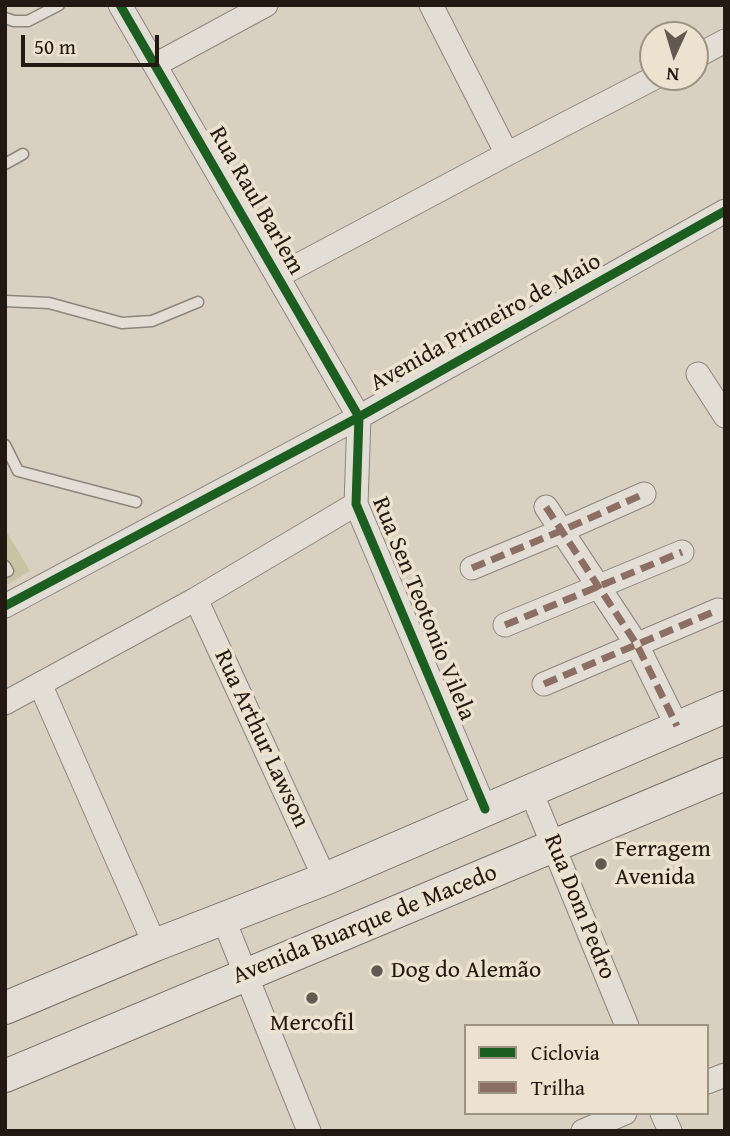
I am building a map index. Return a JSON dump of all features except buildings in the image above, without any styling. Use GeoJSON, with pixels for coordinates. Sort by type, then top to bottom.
{"type":"FeatureCollection","features":[{"type":"Feature","properties":{"kind":"main road"},"geometry":{"type":"LineString","coordinates":[[5,1008],[155,944],[325,879],[725,707]]}},
{"type":"Feature","properties":{"kind":"main road","name":"Avenida Buarque de Macedo"},"geometry":{"type":"LineString","coordinates":[[5,1076],[725,774]]}},
{"type":"Feature","properties":{"kind":"street","name":"Rua Raul Barlem"},"geometry":{"type":"LineString","coordinates":[[120,5],[359,416]]}},
{"type":"Feature","properties":{"kind":"street"},"geometry":{"type":"LineString","coordinates":[[155,65],[266,5]]}},
{"type":"Feature","properties":{"kind":"street"},"geometry":{"type":"LineString","coordinates":[[431,5],[507,153]]}},
{"type":"Feature","properties":{"kind":"street"},"geometry":{"type":"LineString","coordinates":[[709,50],[725,41]]}},
{"type":"Feature","properties":{"kind":"street"},"geometry":{"type":"LineString","coordinates":[[278,276],[639,86]]}},
{"type":"Feature","properties":{"kind":"street","name":"Avenida Primeiro de Maio"},"geometry":{"type":"LineString","coordinates":[[5,607],[359,416],[725,211]]}},
{"type":"Feature","properties":{"kind":"street"},"geometry":{"type":"LineString","coordinates":[[698,374],[725,416]]}},
{"type":"Feature","properties":{"kind":"street","name":"Rua Sen Teotonio Vilela"},"geometry":{"type":"LineString","coordinates":[[359,416],[356,504],[485,809]]}},
{"type":"Feature","properties":{"kind":"street"},"geometry":{"type":"LineString","coordinates":[[472,568],[644,494]]}},
{"type":"Feature","properties":{"kind":"street"},"geometry":{"type":"LineString","coordinates":[[5,703],[197,599],[356,504]]}},
{"type":"Feature","properties":{"kind":"street"},"geometry":{"type":"LineString","coordinates":[[546,507],[637,645],[677,726]]}},
{"type":"Feature","properties":{"kind":"street"},"geometry":{"type":"LineString","coordinates":[[505,625],[682,552]]}},
{"type":"Feature","properties":{"kind":"street","name":"Rua Arthur Lawson"},"geometry":{"type":"LineString","coordinates":[[197,599],[325,879]]}},
{"type":"Feature","properties":{"kind":"street"},"geometry":{"type":"LineString","coordinates":[[544,684],[718,610]]}},
{"type":"Feature","properties":{"kind":"street"},"geometry":{"type":"LineString","coordinates":[[40,684],[155,944]]}},
{"type":"Feature","properties":{"kind":"street","name":"Rua Dom Pedro"},"geometry":{"type":"LineString","coordinates":[[530,789],[626,1024]]}},
{"type":"Feature","properties":{"kind":"street"},"geometry":{"type":"LineString","coordinates":[[223,918],[309,1131]]}},
{"type":"Feature","properties":{"kind":"street"},"geometry":{"type":"LineString","coordinates":[[583,1131],[620,1115]]}},
{"type":"Feature","properties":{"kind":"street"},"geometry":{"type":"LineString","coordinates":[[663,1115],[670,1131]]}},
{"type":"Feature","properties":{"kind":"lane"},"geometry":{"type":"LineString","coordinates":[[5,18],[28,21],[59,5]]}},
{"type":"Feature","properties":{"kind":"lane"},"geometry":{"type":"LineString","coordinates":[[5,164],[23,154]]}},
{"type":"Feature","properties":{"kind":"lane"},"geometry":{"type":"LineString","coordinates":[[5,301],[49,303],[121,323],[152,321],[198,302]]}},
{"type":"Feature","properties":{"kind":"lane"},"geometry":{"type":"LineString","coordinates":[[5,445],[19,471],[136,502]]}},
{"type":"Feature","properties":{"kind":"lane"},"geometry":{"type":"LineString","coordinates":[[5,566],[8,570],[5,572]]}},
{"type":"Feature","properties":{"kind":"shaded area"},"geometry":{"type":"Polygon","coordinates":[[[5,529],[30,571],[5,586],[5,529]]]}},
{"type":"Feature","properties":{"kind":"marked path"},"geometry":{"type":"LineString","coordinates":[[472,568],[644,494]]}},
{"type":"Feature","properties":{"kind":"marked path"},"geometry":{"type":"LineString","coordinates":[[546,507],[637,645],[677,726]]}},
{"type":"Feature","properties":{"kind":"marked path"},"geometry":{"type":"LineString","coordinates":[[505,625],[682,552]]}},
{"type":"Feature","properties":{"kind":"marked path"},"geometry":{"type":"LineString","coordinates":[[544,684],[718,610]]}},
{"type":"Feature","properties":{"kind":"cycle path"},"geometry":{"type":"LineString","coordinates":[[120,5],[359,417],[356,504],[485,809]]}},
{"type":"Feature","properties":{"kind":"cycle path"},"geometry":{"type":"LineString","coordinates":[[5,606],[359,417],[725,211]]}},
{"type":"Feature","properties":{"kind":"place","name":"Ferragem Avenida"},"geometry":{"type":"Point","coordinates":[601,864]}},
{"type":"Feature","properties":{"kind":"place","name":"Dog do Alemão"},"geometry":{"type":"Point","coordinates":[377,971]}},
{"type":"Feature","properties":{"kind":"place","name":"Mercofil"},"geometry":{"type":"Point","coordinates":[312,998]}}]}
